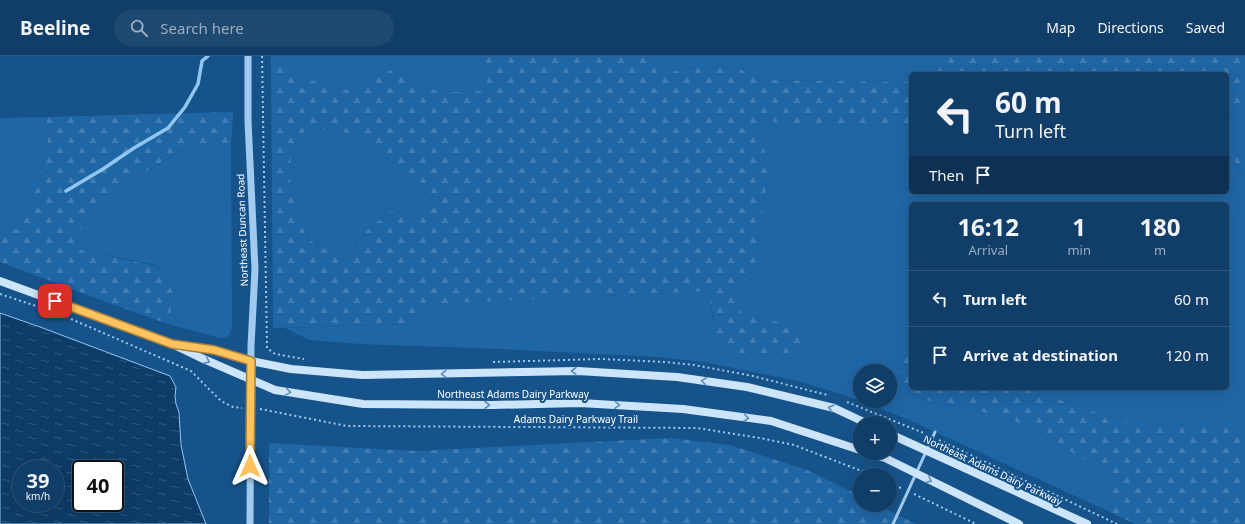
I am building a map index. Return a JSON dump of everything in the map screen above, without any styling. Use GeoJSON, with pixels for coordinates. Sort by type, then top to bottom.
{"type":"FeatureCollection","features":[{"type":"Feature","properties":{"kind":"main road","name":"Northeast Adams Dairy Parkway"},"geometry":{"type":"LineString","coordinates":[[0,281],[172,344],[275,390],[363,404],[492,405],[580,403],[684,408],[770,421],[853,448]]}},
{"type":"Feature","properties":{"kind":"main road","name":"Northeast Adams Dairy Parkway"},"geometry":{"type":"LineString","coordinates":[[172,344],[214,350],[251,361],[291,369],[362,375],[578,371],[677,377],[747,387],[827,406],[853,417]]}},
{"type":"Feature","properties":{"kind":"main road","name":"Northeast Adams Dairy Parkway"},"geometry":{"type":"LineString","coordinates":[[897,437],[1087,524]]}},
{"type":"Feature","properties":{"kind":"main road"},"geometry":{"type":"LineString","coordinates":[[889,460],[1019,524]]}},
{"type":"Feature","properties":{"kind":"street","name":"Northeast Duncan Road"},"geometry":{"type":"LineString","coordinates":[[248,56],[248,121],[255,269],[251,361],[250,524]]}},
{"type":"Feature","properties":{"kind":"lane"},"geometry":{"type":"LineString","coordinates":[[893,524],[935,432]]}},
{"type":"Feature","properties":{"kind":"path"},"geometry":{"type":"LineString","coordinates":[[262,56],[267,348],[275,354],[307,360]]}},
{"type":"Feature","properties":{"kind":"path"},"geometry":{"type":"LineString","coordinates":[[0,294],[60,314]]}},
{"type":"Feature","properties":{"kind":"path"},"geometry":{"type":"LineString","coordinates":[[66,317],[190,371],[221,401],[233,407],[240,408]]}},
{"type":"Feature","properties":{"kind":"path"},"geometry":{"type":"LineString","coordinates":[[487,362],[601,359],[665,362],[753,376],[828,395]]}},
{"type":"Feature","properties":{"kind":"path"},"geometry":{"type":"LineString","coordinates":[[847,402],[932,436],[1117,524]]}},
{"type":"Feature","properties":{"kind":"path","name":"Adams Dairy Parkway Trail"},"geometry":{"type":"LineString","coordinates":[[275,411],[347,426],[697,428],[794,445],[854,468]]}},
{"type":"Feature","properties":{"kind":"path"},"geometry":{"type":"LineString","coordinates":[[897,486],[935,503],[976,524]]}},
{"type":"Feature","properties":{"kind":"green space"},"geometry":{"type":"Polygon","coordinates":[[[271,56],[291,56],[286,65],[304,78],[346,90],[364,82],[378,70],[399,71],[419,83],[439,92],[484,91],[487,78],[476,60],[471,56],[644,56],[653,66],[671,72],[697,67],[732,66],[766,80],[909,82],[909,123],[892,127],[760,122],[768,174],[753,278],[736,289],[742,315],[778,322],[795,329],[804,343],[798,357],[741,354],[717,343],[709,291],[432,304],[410,324],[273,328],[271,56]],[[312,128],[297,137],[291,157],[290,188],[297,215],[308,239],[334,255],[352,252],[368,229],[390,212],[413,213],[433,197],[425,185],[408,178],[376,145],[354,135],[336,130],[312,128]]]}},
{"type":"Feature","properties":{"kind":"green space"},"geometry":{"type":"Polygon","coordinates":[[[291,56],[471,56],[476,60],[487,78],[484,91],[439,92],[419,83],[399,71],[379,70],[364,82],[346,90],[304,78],[285,65],[291,56]]]}},
{"type":"Feature","properties":{"kind":"green space"},"geometry":{"type":"Polygon","coordinates":[[[644,56],[937,56],[937,72],[909,72],[909,82],[766,80],[732,66],[697,67],[671,72],[653,66],[644,56]]]}},
{"type":"Feature","properties":{"kind":"green space"},"geometry":{"type":"Polygon","coordinates":[[[937,56],[1245,56],[1245,109],[1229,113],[1229,72],[937,72],[937,56]]]}},
{"type":"Feature","properties":{"kind":"green space"},"geometry":{"type":"Polygon","coordinates":[[[1245,109],[1245,146],[1234,160],[1242,177],[1245,176],[1245,424],[1224,422],[1140,427],[1031,390],[1229,390],[1229,202],[909,202],[909,354],[898,377],[910,393],[937,404],[966,407],[1023,424],[1113,476],[1110,512],[907,419],[878,408],[897,408],[897,364],[853,364],[853,399],[798,381],[704,362],[658,357],[360,344],[309,340],[285,328],[410,324],[432,304],[710,291],[712,317],[756,319],[742,315],[736,289],[753,278],[768,174],[759,122],[892,127],[909,123],[909,194],[1229,194],[1229,113],[1245,109]]]}},
{"type":"Feature","properties":{"kind":"green space"},"geometry":{"type":"Polygon","coordinates":[[[233,112],[231,145],[190,145],[114,191],[76,236],[77,249],[156,266],[169,277],[174,298],[168,324],[0,262],[0,227],[21,230],[48,148],[46,117],[233,112]]]}},
{"type":"Feature","properties":{"kind":"green space"},"geometry":{"type":"Polygon","coordinates":[[[46,117],[48,148],[21,230],[0,227],[0,118],[46,117]]]}},
{"type":"Feature","properties":{"kind":"green space"},"geometry":{"type":"Polygon","coordinates":[[[312,128],[336,130],[354,135],[376,145],[408,178],[425,185],[433,197],[413,213],[390,212],[368,229],[352,252],[334,256],[308,239],[297,215],[290,188],[291,157],[297,137],[312,128]]]}},
{"type":"Feature","properties":{"kind":"green space"},"geometry":{"type":"Polygon","coordinates":[[[191,145],[231,145],[232,328],[230,334],[226,337],[220,338],[168,324],[174,298],[169,277],[156,265],[77,249],[76,236],[114,191],[191,145]]]}},
{"type":"Feature","properties":{"kind":"green space"},"geometry":{"type":"Polygon","coordinates":[[[1245,146],[1245,176],[1242,177],[1234,160],[1245,146]]]}},
{"type":"Feature","properties":{"kind":"green space"},"geometry":{"type":"Polygon","coordinates":[[[909,353],[909,390],[1031,390],[1140,427],[1224,422],[1245,424],[1245,524],[1135,524],[1110,512],[1112,476],[1023,424],[966,407],[937,404],[910,393],[898,377],[898,361],[909,353]]]}},
{"type":"Feature","properties":{"kind":"green space"},"geometry":{"type":"Polygon","coordinates":[[[671,438],[730,445],[807,470],[853,493],[853,512],[892,512],[916,524],[269,524],[269,443],[415,451],[671,438]]]}},
{"type":"Feature","properties":{"kind":"water"},"geometry":{"type":"Polygon","coordinates":[[[0,313],[170,376],[176,387],[175,396],[179,412],[181,445],[188,479],[206,524],[0,524],[0,313]]]}},
{"type":"Feature","properties":{"kind":"waterway"},"geometry":{"type":"LineString","coordinates":[[66,191],[168,128],[185,107],[198,84],[202,61],[208,56]]}},
{"type":"Feature","properties":{"kind":"route"},"geometry":{"type":"LineString","coordinates":[[55,301],[172,344],[214,350],[251,361],[250,466]]}}]}
